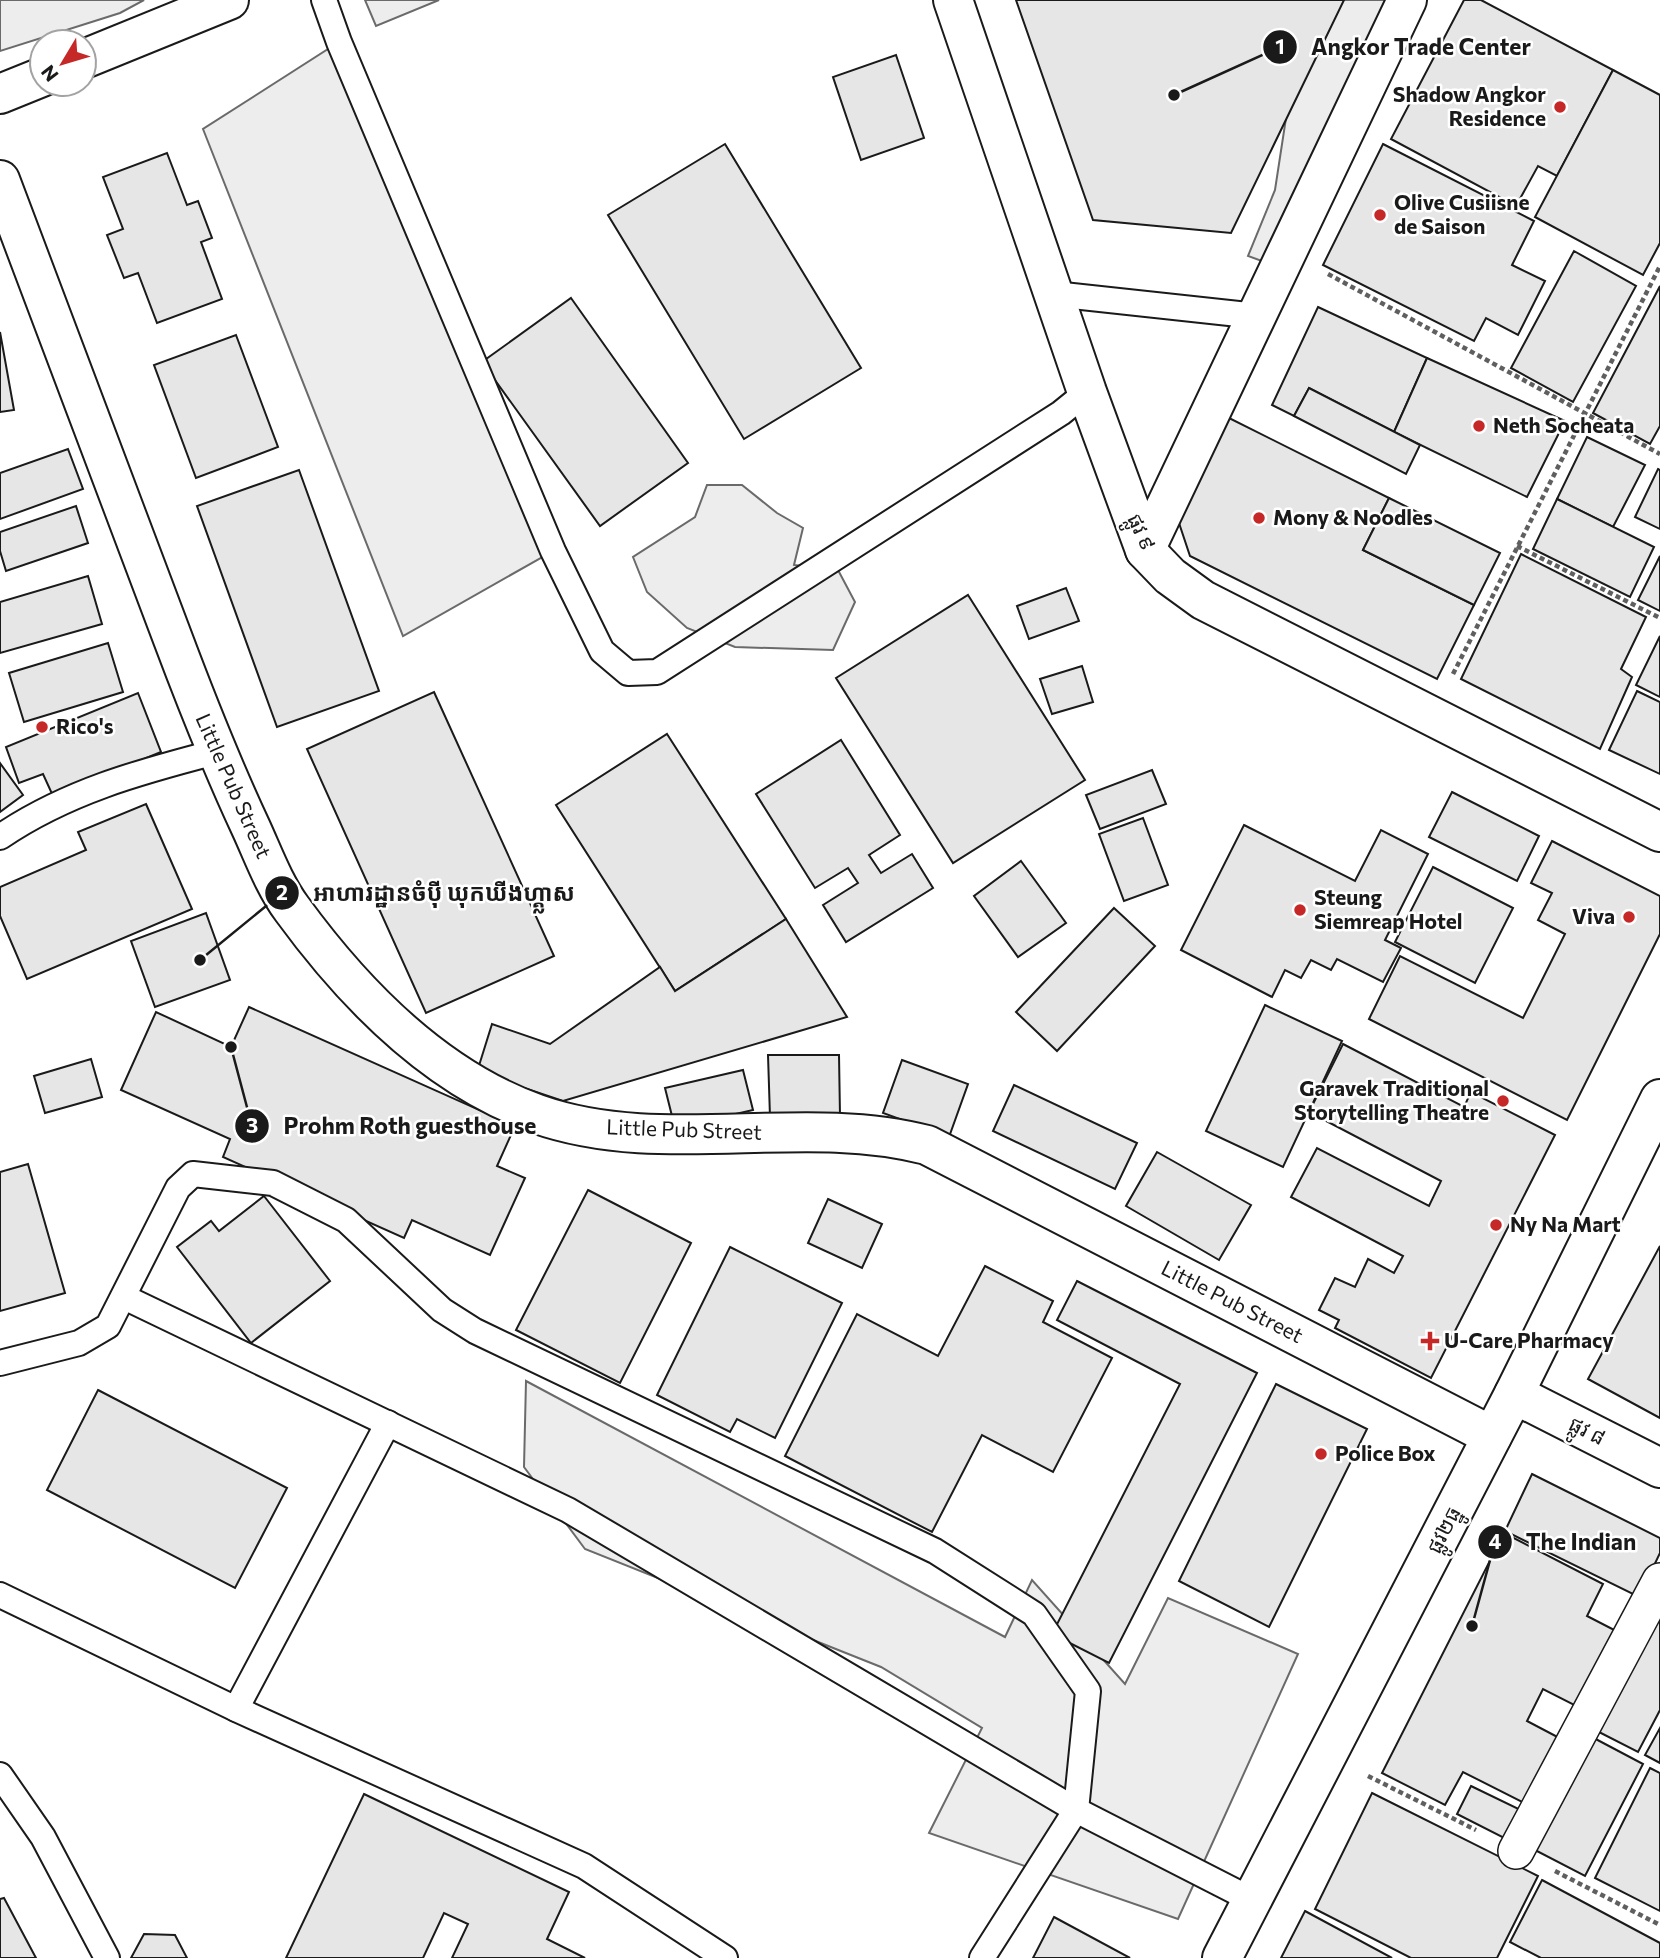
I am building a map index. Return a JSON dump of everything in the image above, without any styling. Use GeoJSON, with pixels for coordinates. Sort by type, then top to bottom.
{"type":"FeatureCollection","features":[{"type":"Feature","properties":{"kind":"street"},"geometry":{"type":"LineString","coordinates":[[98,54],[229,0]]}},
{"type":"Feature","properties":{"kind":"street","name":"ផ្លូវ ៩"},"geometry":{"type":"LineString","coordinates":[[953,0],[1087,392],[1145,550],[1170,576],[1203,600],[1660,831]]}},
{"type":"Feature","properties":{"kind":"street"},"geometry":{"type":"LineString","coordinates":[[1145,550],[1407,0]]}},
{"type":"Feature","properties":{"kind":"street"},"geometry":{"type":"LineString","coordinates":[[0,94],[28,83]]}},
{"type":"Feature","properties":{"kind":"street","name":"Little Pub Street"},"geometry":{"type":"LineString","coordinates":[[0,180],[216,752],[289,906],[376,1007],[423,1050],[475,1085],[537,1114],[591,1127],[648,1133],[869,1133],[927,1145],[1492,1436]]}},
{"type":"Feature","properties":{"kind":"street","name":"ផ្លូវ២ធ្នូ"},"geometry":{"type":"LineString","coordinates":[[1222,1958],[1514,1394],[1660,1099]]}},
{"type":"Feature","properties":{"kind":"street","name":"ផ្លូវ ៨"},"geometry":{"type":"LineString","coordinates":[[1514,1394],[1660,1468]]}},
{"type":"Feature","properties":{"kind":"street"},"geometry":{"type":"LineString","coordinates":[[1516,1851],[1660,1581]]}},
{"type":"Feature","properties":{"kind":"lane"},"geometry":{"type":"LineString","coordinates":[[324,0],[344,55],[553,551],[602,651],[628,673],[657,672],[1061,413],[1087,392]]}},
{"type":"Feature","properties":{"kind":"lane"},"geometry":{"type":"LineString","coordinates":[[1054,294],[1257,316]]}},
{"type":"Feature","properties":{"kind":"lane"},"geometry":{"type":"LineString","coordinates":[[0,837],[33,814],[110,780],[216,752]]}},
{"type":"Feature","properties":{"kind":"lane"},"geometry":{"type":"LineString","coordinates":[[0,1363],[79,1343],[108,1326],[178,1188],[193,1174],[273,1183],[346,1220],[442,1310],[475,1331],[935,1551],[1034,1614],[1088,1691],[1076,1810],[982,1958]]}},
{"type":"Feature","properties":{"kind":"lane"},"geometry":{"type":"LineString","coordinates":[[124,1297],[568,1510],[1076,1810],[1252,1900]]}},
{"type":"Feature","properties":{"kind":"lane"},"geometry":{"type":"LineString","coordinates":[[236,1709],[388,1423]]}},
{"type":"Feature","properties":{"kind":"lane"},"geometry":{"type":"LineString","coordinates":[[0,1595],[236,1709],[584,1866],[725,1958]]}},
{"type":"Feature","properties":{"kind":"lane"},"geometry":{"type":"LineString","coordinates":[[0,1775],[43,1838],[107,1958]]}},
{"type":"Feature","properties":{"kind":"path"},"geometry":{"type":"LineString","coordinates":[[1287,252],[1660,454]]}},
{"type":"Feature","properties":{"kind":"path"},"geometry":{"type":"LineString","coordinates":[[1432,716],[1583,413],[1660,266]]}},
{"type":"Feature","properties":{"kind":"path"},"geometry":{"type":"LineString","coordinates":[[1517,546],[1660,618]]}},
{"type":"Feature","properties":{"kind":"shaded area"},"geometry":{"type":"Polygon","coordinates":[[[0,0],[144,0],[120,13],[73,28],[28,28],[28,42],[0,51],[0,0]]]}},
{"type":"Feature","properties":{"kind":"shaded area"},"geometry":{"type":"Polygon","coordinates":[[[365,0],[439,0],[376,26],[365,0]]]}},
{"type":"Feature","properties":{"kind":"shaded area"},"geometry":{"type":"Polygon","coordinates":[[[1343,0],[1397,0],[1270,264],[1248,256],[1275,190],[1286,118],[1343,0]]]}},
{"type":"Feature","properties":{"kind":"shaded area"},"geometry":{"type":"Polygon","coordinates":[[[339,42],[553,551],[403,636],[203,129],[339,42]]]}},
{"type":"Feature","properties":{"kind":"shaded area"},"geometry":{"type":"Polygon","coordinates":[[[707,485],[742,485],[777,513],[803,528],[794,565],[838,570],[855,602],[833,650],[735,647],[687,628],[647,592],[633,557],[695,517],[707,485]]]}},
{"type":"Feature","properties":{"kind":"shaded area"},"geometry":{"type":"Polygon","coordinates":[[[526,1381],[1005,1637],[1032,1580],[1125,1684],[1168,1598],[1298,1654],[1178,1919],[929,1833],[982,1728],[881,1667],[585,1549],[524,1467],[526,1381]]]}},
{"type":"Feature","properties":{"kind":"building"},"geometry":{"type":"Polygon","coordinates":[[[1016,0],[1344,0],[1231,233],[1093,220],[1016,0]]]}},
{"type":"Feature","properties":{"kind":"building"},"geometry":{"type":"Polygon","coordinates":[[[1464,0],[1481,0],[1613,70],[1557,176],[1538,166],[1516,206],[1391,139],[1464,0]]]}},
{"type":"Feature","properties":{"kind":"building"},"geometry":{"type":"Polygon","coordinates":[[[896,55],[924,138],[861,160],[833,77],[896,55]]]}},
{"type":"Feature","properties":{"kind":"building"},"geometry":{"type":"Polygon","coordinates":[[[1613,70],[1660,95],[1660,243],[1643,275],[1535,217],[1613,70]]]}},
{"type":"Feature","properties":{"kind":"building"},"geometry":{"type":"Polygon","coordinates":[[[725,144],[861,368],[744,439],[608,215],[725,144]]]}},
{"type":"Feature","properties":{"kind":"building"},"geometry":{"type":"Polygon","coordinates":[[[1383,144],[1534,221],[1512,265],[1545,281],[1518,335],[1486,318],[1474,341],[1323,265],[1383,144]]]}},
{"type":"Feature","properties":{"kind":"building"},"geometry":{"type":"Polygon","coordinates":[[[167,153],[187,205],[198,201],[212,238],[201,242],[222,299],[157,323],[138,273],[124,278],[107,235],[123,229],[103,177],[167,153]]]}},
{"type":"Feature","properties":{"kind":"building"},"geometry":{"type":"Polygon","coordinates":[[[1574,251],[1636,286],[1573,402],[1511,368],[1574,251]]]}},
{"type":"Feature","properties":{"kind":"building"},"geometry":{"type":"Polygon","coordinates":[[[1660,286],[1660,426],[1650,444],[1593,413],[1660,286]]]}},
{"type":"Feature","properties":{"kind":"building"},"geometry":{"type":"Polygon","coordinates":[[[571,298],[688,463],[600,526],[482,362],[571,298]]]}},
{"type":"Feature","properties":{"kind":"building"},"geometry":{"type":"Polygon","coordinates":[[[1318,307],[1427,358],[1394,432],[1309,388],[1294,416],[1272,405],[1318,307]]]}},
{"type":"Feature","properties":{"kind":"building"},"geometry":{"type":"Polygon","coordinates":[[[0,332],[14,410],[0,412],[0,332]]]}},
{"type":"Feature","properties":{"kind":"building"},"geometry":{"type":"Polygon","coordinates":[[[236,335],[278,447],[196,478],[154,365],[236,335]]]}},
{"type":"Feature","properties":{"kind":"building","name":"Neth Socheata"},"geometry":{"type":"Polygon","coordinates":[[[1427,358],[1565,421],[1527,497],[1394,432],[1427,358]]]}},
{"type":"Feature","properties":{"kind":"building"},"geometry":{"type":"Polygon","coordinates":[[[1309,388],[1420,445],[1406,474],[1294,416],[1309,388]]]}},
{"type":"Feature","properties":{"kind":"building"},"geometry":{"type":"Polygon","coordinates":[[[1221,414],[1389,498],[1363,550],[1474,605],[1437,679],[1190,556],[1174,508],[1221,414]]]}},
{"type":"Feature","properties":{"kind":"building"},"geometry":{"type":"Polygon","coordinates":[[[1587,437],[1645,465],[1613,527],[1557,499],[1587,437]]]}},
{"type":"Feature","properties":{"kind":"building"},"geometry":{"type":"Polygon","coordinates":[[[68,449],[83,489],[0,519],[0,473],[68,449]]]}},
{"type":"Feature","properties":{"kind":"building"},"geometry":{"type":"Polygon","coordinates":[[[1658,469],[1660,470],[1660,529],[1635,517],[1658,469]]]}},
{"type":"Feature","properties":{"kind":"building"},"geometry":{"type":"Polygon","coordinates":[[[299,470],[379,691],[277,727],[197,506],[299,470]]]}},
{"type":"Feature","properties":{"kind":"building"},"geometry":{"type":"Polygon","coordinates":[[[1389,498],[1500,553],[1474,605],[1363,550],[1389,498]]]}},
{"type":"Feature","properties":{"kind":"building"},"geometry":{"type":"Polygon","coordinates":[[[1557,499],[1654,547],[1630,597],[1533,549],[1557,499]]]}},
{"type":"Feature","properties":{"kind":"building"},"geometry":{"type":"Polygon","coordinates":[[[76,506],[88,543],[6,571],[0,551],[0,532],[76,506]]]}},
{"type":"Feature","properties":{"kind":"building"},"geometry":{"type":"Polygon","coordinates":[[[1521,554],[1646,617],[1621,669],[1632,677],[1600,749],[1461,679],[1521,554]]]}},
{"type":"Feature","properties":{"kind":"building"},"geometry":{"type":"Polygon","coordinates":[[[1660,556],[1660,611],[1638,600],[1660,556]]]}},
{"type":"Feature","properties":{"kind":"building"},"geometry":{"type":"Polygon","coordinates":[[[88,576],[102,624],[0,653],[0,602],[88,576]]]}},
{"type":"Feature","properties":{"kind":"building"},"geometry":{"type":"Polygon","coordinates":[[[1066,588],[1079,621],[1029,639],[1017,606],[1066,588]]]}},
{"type":"Feature","properties":{"kind":"building"},"geometry":{"type":"Polygon","coordinates":[[[968,595],[1085,780],[953,863],[836,678],[968,595]]]}},
{"type":"Feature","properties":{"kind":"building"},"geometry":{"type":"Polygon","coordinates":[[[1660,636],[1660,697],[1636,685],[1660,636]]]}},
{"type":"Feature","properties":{"kind":"building"},"geometry":{"type":"Polygon","coordinates":[[[108,643],[123,692],[24,722],[9,673],[108,643]]]}},
{"type":"Feature","properties":{"kind":"building"},"geometry":{"type":"Polygon","coordinates":[[[1082,666],[1093,702],[1052,714],[1040,679],[1082,666]]]}},
{"type":"Feature","properties":{"kind":"building"},"geometry":{"type":"Polygon","coordinates":[[[1637,691],[1660,702],[1660,774],[1609,750],[1637,691]]]}},
{"type":"Feature","properties":{"kind":"building"},"geometry":{"type":"Polygon","coordinates":[[[434,692],[554,956],[426,1013],[307,749],[434,692]]]}},
{"type":"Feature","properties":{"kind":"building"},"geometry":{"type":"Polygon","coordinates":[[[138,693],[161,752],[53,796],[43,774],[19,783],[6,747],[138,693]]]}},
{"type":"Feature","properties":{"kind":"building"},"geometry":{"type":"Polygon","coordinates":[[[667,734],[786,919],[675,991],[556,805],[667,734]]]}},
{"type":"Feature","properties":{"kind":"building"},"geometry":{"type":"Polygon","coordinates":[[[841,740],[900,835],[869,855],[881,873],[912,854],[933,888],[846,942],[823,905],[858,883],[848,868],[815,888],[756,794],[841,740]]]}},
{"type":"Feature","properties":{"kind":"building"},"geometry":{"type":"Polygon","coordinates":[[[0,763],[23,795],[0,812],[0,763]]]}},
{"type":"Feature","properties":{"kind":"building"},"geometry":{"type":"Polygon","coordinates":[[[1152,770],[1166,804],[1100,829],[1086,795],[1152,770]]]}},
{"type":"Feature","properties":{"kind":"building"},"geometry":{"type":"Polygon","coordinates":[[[1452,792],[1539,836],[1517,881],[1429,837],[1452,792]]]}},
{"type":"Feature","properties":{"kind":"building"},"geometry":{"type":"Polygon","coordinates":[[[146,804],[192,909],[27,979],[0,916],[0,887],[86,850],[78,832],[146,804]]]}},
{"type":"Feature","properties":{"kind":"building"},"geometry":{"type":"Polygon","coordinates":[[[1143,818],[1168,885],[1124,901],[1099,834],[1143,818]]]}},
{"type":"Feature","properties":{"kind":"building"},"geometry":{"type":"Polygon","coordinates":[[[1244,825],[1355,881],[1381,830],[1428,854],[1385,940],[1401,948],[1383,982],[1337,959],[1331,970],[1311,960],[1301,978],[1285,970],[1272,997],[1181,950],[1244,825]]]}},
{"type":"Feature","properties":{"kind":"building"},"geometry":{"type":"Polygon","coordinates":[[[1552,841],[1660,896],[1660,934],[1567,1120],[1369,1019],[1400,956],[1523,1018],[1565,934],[1538,920],[1552,893],[1531,883],[1552,841]]]}},
{"type":"Feature","properties":{"kind":"building"},"geometry":{"type":"Polygon","coordinates":[[[1021,861],[1066,923],[1018,957],[974,896],[1021,861]]]}},
{"type":"Feature","properties":{"kind":"building"},"geometry":{"type":"Polygon","coordinates":[[[1433,867],[1513,908],[1475,983],[1395,942],[1433,867]]]}},
{"type":"Feature","properties":{"kind":"building"},"geometry":{"type":"Polygon","coordinates":[[[1114,908],[1155,946],[1057,1051],[1016,1012],[1114,908]]]}},
{"type":"Feature","properties":{"kind":"building"},"geometry":{"type":"Polygon","coordinates":[[[206,913],[230,980],[155,1007],[131,941],[206,913]]]}},
{"type":"Feature","properties":{"kind":"building"},"geometry":{"type":"Polygon","coordinates":[[[786,919],[847,1017],[563,1101],[477,1072],[492,1024],[550,1044],[660,967],[675,991],[786,919]]]}},
{"type":"Feature","properties":{"kind":"building"},"geometry":{"type":"Polygon","coordinates":[[[1265,1005],[1342,1041],[1283,1167],[1206,1131],[1265,1005]]]}},
{"type":"Feature","properties":{"kind":"building"},"geometry":{"type":"Polygon","coordinates":[[[249,1007],[515,1126],[497,1166],[525,1178],[490,1255],[412,1220],[404,1238],[223,1157],[230,1139],[121,1090],[156,1012],[231,1047],[249,1007]]]}},
{"type":"Feature","properties":{"kind":"building"},"geometry":{"type":"Polygon","coordinates":[[[1343,1044],[1464,1107],[1471,1092],[1555,1135],[1431,1378],[1335,1328],[1339,1320],[1319,1310],[1335,1278],[1355,1287],[1368,1259],[1394,1273],[1403,1256],[1291,1197],[1317,1148],[1429,1206],[1441,1181],[1309,1112],[1343,1044]]]}},
{"type":"Feature","properties":{"kind":"building"},"geometry":{"type":"Polygon","coordinates":[[[768,1055],[839,1055],[840,1116],[770,1117],[768,1055]]]}},
{"type":"Feature","properties":{"kind":"building"},"geometry":{"type":"Polygon","coordinates":[[[91,1059],[102,1097],[45,1113],[34,1076],[91,1059]]]}},
{"type":"Feature","properties":{"kind":"building"},"geometry":{"type":"Polygon","coordinates":[[[902,1060],[968,1084],[949,1137],[883,1113],[902,1060]]]}},
{"type":"Feature","properties":{"kind":"building"},"geometry":{"type":"Polygon","coordinates":[[[743,1070],[753,1110],[675,1128],[665,1088],[743,1070]]]}},
{"type":"Feature","properties":{"kind":"building"},"geometry":{"type":"Polygon","coordinates":[[[1014,1085],[1137,1143],[1115,1189],[993,1131],[1014,1085]]]}},
{"type":"Feature","properties":{"kind":"building"},"geometry":{"type":"Polygon","coordinates":[[[1157,1152],[1251,1205],[1219,1260],[1126,1206],[1157,1152]]]}},
{"type":"Feature","properties":{"kind":"building"},"geometry":{"type":"Polygon","coordinates":[[[28,1164],[65,1293],[0,1311],[0,1172],[28,1164]]]}},
{"type":"Feature","properties":{"kind":"building"},"geometry":{"type":"Polygon","coordinates":[[[588,1190],[691,1243],[620,1383],[516,1330],[588,1190]]]}},
{"type":"Feature","properties":{"kind":"building"},"geometry":{"type":"Polygon","coordinates":[[[264,1196],[330,1281],[251,1343],[177,1247],[211,1221],[219,1231],[264,1196]]]}},
{"type":"Feature","properties":{"kind":"building"},"geometry":{"type":"Polygon","coordinates":[[[828,1199],[882,1224],[862,1268],[808,1243],[828,1199]]]}},
{"type":"Feature","properties":{"kind":"building"},"geometry":{"type":"Polygon","coordinates":[[[1660,1246],[1660,1418],[1588,1379],[1660,1246]]]}},
{"type":"Feature","properties":{"kind":"building"},"geometry":{"type":"Polygon","coordinates":[[[730,1247],[842,1303],[775,1438],[737,1419],[730,1432],[657,1395],[730,1247]]]}},
{"type":"Feature","properties":{"kind":"building"},"geometry":{"type":"Polygon","coordinates":[[[985,1266],[1053,1301],[1043,1322],[1112,1358],[1053,1472],[982,1435],[932,1532],[785,1456],[857,1314],[938,1356],[985,1266]]]}},
{"type":"Feature","properties":{"kind":"building"},"geometry":{"type":"Polygon","coordinates":[[[1077,1281],[1257,1373],[1109,1663],[1052,1634],[1180,1384],[1057,1320],[1077,1281]]]}},
{"type":"Feature","properties":{"kind":"building"},"geometry":{"type":"Polygon","coordinates":[[[1276,1384],[1367,1429],[1269,1627],[1179,1581],[1276,1384]]]}},
{"type":"Feature","properties":{"kind":"building"},"geometry":{"type":"Polygon","coordinates":[[[98,1390],[287,1488],[235,1588],[47,1490],[98,1390]]]}},
{"type":"Feature","properties":{"kind":"building"},"geometry":{"type":"Polygon","coordinates":[[[1532,1474],[1660,1538],[1660,1553],[1639,1597],[1505,1531],[1532,1474]]]}},
{"type":"Feature","properties":{"kind":"building"},"geometry":{"type":"Polygon","coordinates":[[[1504,1533],[1603,1584],[1587,1616],[1622,1634],[1584,1710],[1543,1689],[1527,1721],[1567,1742],[1534,1808],[1463,1772],[1445,1805],[1382,1773],[1504,1533]]]}},
{"type":"Feature","properties":{"kind":"building"},"geometry":{"type":"Polygon","coordinates":[[[1660,1611],[1660,1710],[1638,1752],[1595,1730],[1660,1611]]]}},
{"type":"Feature","properties":{"kind":"building"},"geometry":{"type":"Polygon","coordinates":[[[1660,1728],[1660,1763],[1645,1755],[1660,1728]]]}},
{"type":"Feature","properties":{"kind":"building"},"geometry":{"type":"Polygon","coordinates":[[[1590,1736],[1643,1764],[1585,1876],[1533,1849],[1590,1736]]]}},
{"type":"Feature","properties":{"kind":"building"},"geometry":{"type":"Polygon","coordinates":[[[1650,1768],[1660,1773],[1660,1911],[1595,1878],[1650,1768]]]}},
{"type":"Feature","properties":{"kind":"building"},"geometry":{"type":"Polygon","coordinates":[[[1471,1786],[1527,1813],[1512,1842],[1457,1814],[1471,1786]]]}},
{"type":"Feature","properties":{"kind":"building"},"geometry":{"type":"Polygon","coordinates":[[[1372,1793],[1538,1876],[1497,1958],[1411,1958],[1315,1909],[1372,1793]]]}},
{"type":"Feature","properties":{"kind":"building"},"geometry":{"type":"Polygon","coordinates":[[[364,1794],[569,1892],[547,1939],[585,1958],[452,1958],[468,1924],[444,1913],[423,1958],[286,1958],[364,1794]]]}},
{"type":"Feature","properties":{"kind":"building"},"geometry":{"type":"Polygon","coordinates":[[[1542,1880],[1660,1943],[1660,1958],[1541,1958],[1510,1942],[1542,1880]]]}},
{"type":"Feature","properties":{"kind":"building"},"geometry":{"type":"Polygon","coordinates":[[[4,1898],[36,1958],[0,1958],[0,1899],[4,1898]]]}},
{"type":"Feature","properties":{"kind":"building"},"geometry":{"type":"Polygon","coordinates":[[[1305,1911],[1392,1958],[1281,1958],[1305,1911]]]}},
{"type":"Feature","properties":{"kind":"building"},"geometry":{"type":"Polygon","coordinates":[[[1054,1917],[1130,1958],[1033,1958],[1054,1917]]]}},
{"type":"Feature","properties":{"kind":"building"},"geometry":{"type":"Polygon","coordinates":[[[144,1934],[175,1935],[187,1958],[131,1958],[144,1934]]]}},
{"type":"Feature","properties":{"kind":"place","name":"Angkor Trade Center"},"geometry":{"type":"Point","coordinates":[1174,95]}},
{"type":"Feature","properties":{"kind":"place","name":"Shadow Angkor Residence"},"geometry":{"type":"Point","coordinates":[1560,107]}},
{"type":"Feature","properties":{"kind":"place","name":"Olive Cusiisne de Saison"},"geometry":{"type":"Point","coordinates":[1380,215]}},
{"type":"Feature","properties":{"kind":"place","name":"Neth Socheata"},"geometry":{"type":"Point","coordinates":[1479,426]}},
{"type":"Feature","properties":{"kind":"place","name":"Mony & Noodles"},"geometry":{"type":"Point","coordinates":[1259,518]}},
{"type":"Feature","properties":{"kind":"place","name":"Rico's"},"geometry":{"type":"Point","coordinates":[42,727]}},
{"type":"Feature","properties":{"kind":"place","name":"Steung Siemreap Hotel"},"geometry":{"type":"Point","coordinates":[1300,910]}},
{"type":"Feature","properties":{"kind":"place","name":"Viva"},"geometry":{"type":"Point","coordinates":[1629,917]}},
{"type":"Feature","properties":{"kind":"place","name":"អាហារដ្ឋានចំបុី ឃុកឃីងហ្គ្លាស"},"geometry":{"type":"Point","coordinates":[200,960]}},
{"type":"Feature","properties":{"kind":"place","name":"Prohm Roth guesthouse"},"geometry":{"type":"Point","coordinates":[231,1047]}},
{"type":"Feature","properties":{"kind":"place","name":"Garavek Traditional Storytelling Theatre"},"geometry":{"type":"Point","coordinates":[1503,1101]}},
{"type":"Feature","properties":{"kind":"place","name":"Ny Na Mart"},"geometry":{"type":"Point","coordinates":[1496,1225]}},
{"type":"Feature","properties":{"kind":"place","name":"U-Care Pharmacy"},"geometry":{"type":"Point","coordinates":[1430,1341]}},
{"type":"Feature","properties":{"kind":"place","name":"Police Box"},"geometry":{"type":"Point","coordinates":[1321,1454]}},
{"type":"Feature","properties":{"kind":"place","name":"The Indian"},"geometry":{"type":"Point","coordinates":[1472,1626]}}]}
